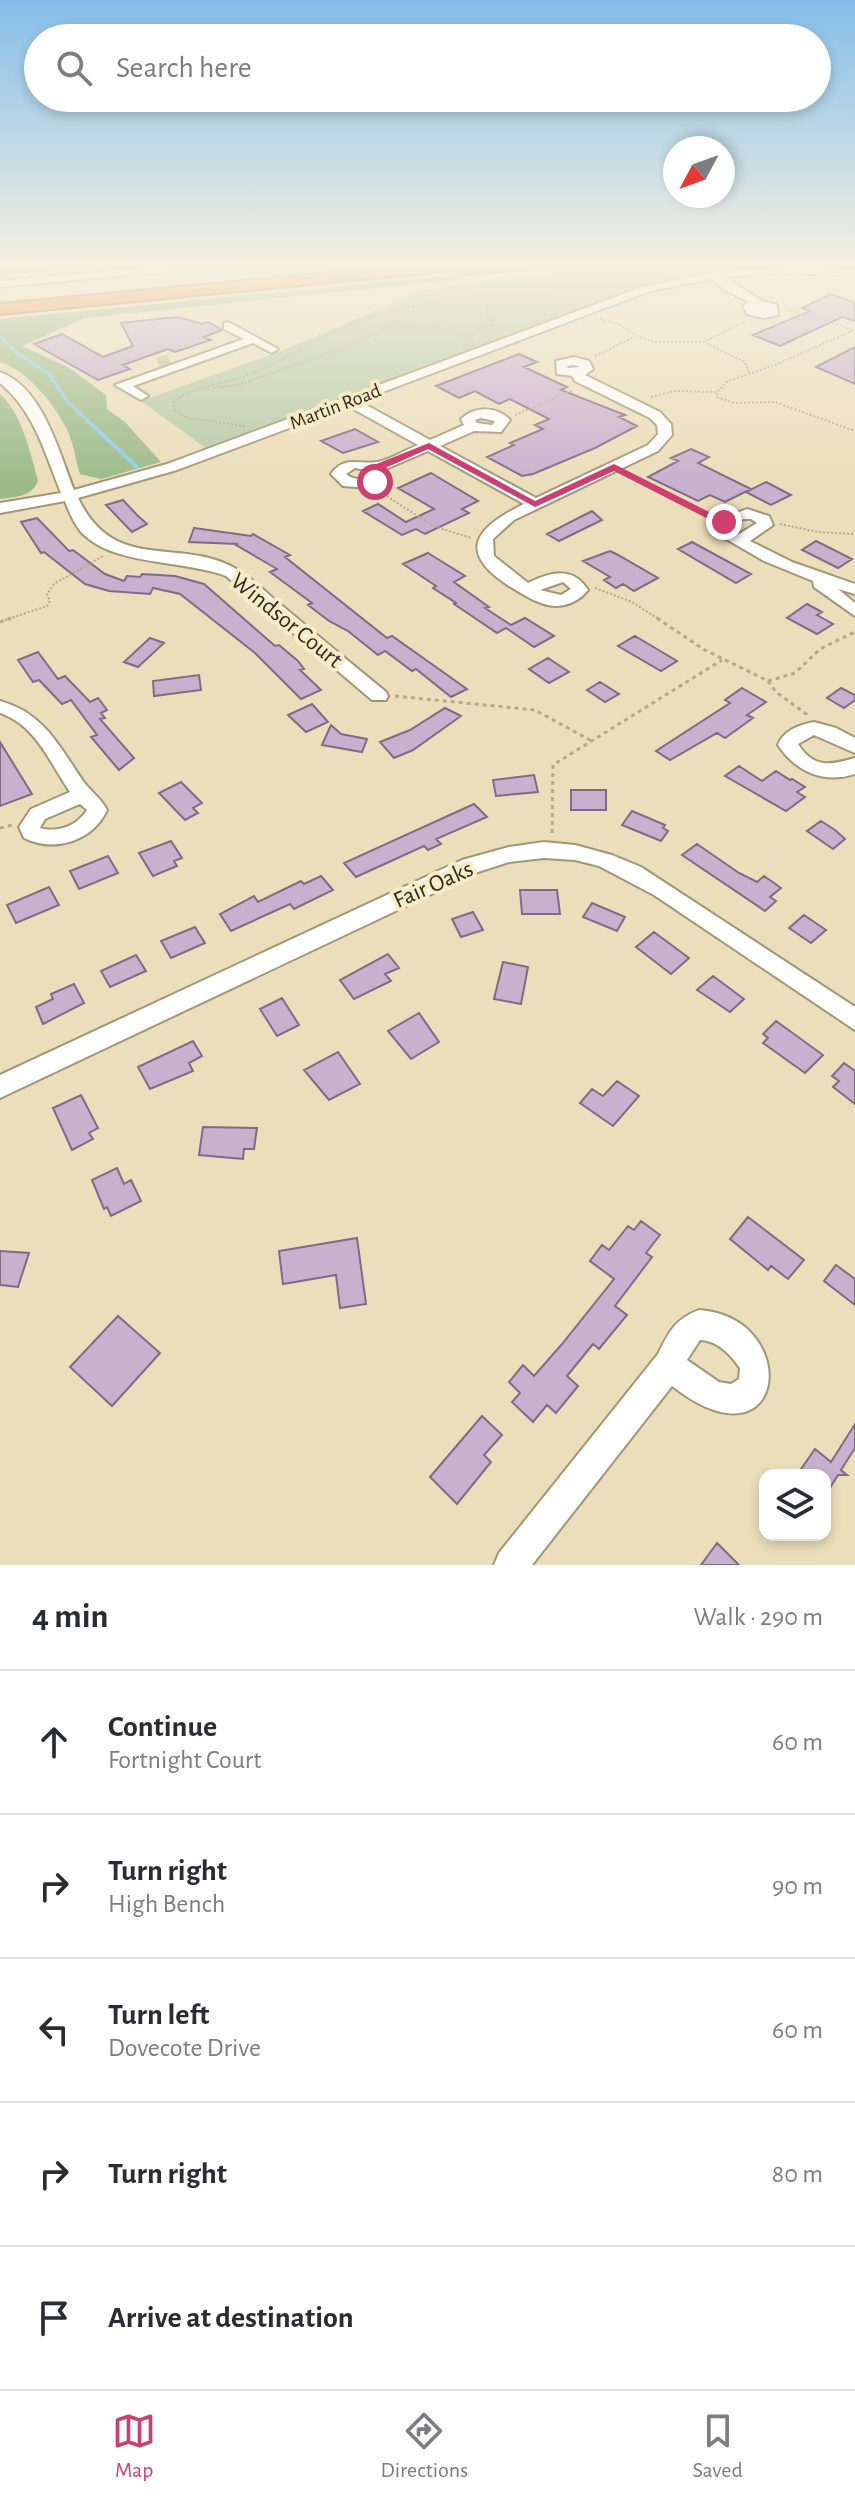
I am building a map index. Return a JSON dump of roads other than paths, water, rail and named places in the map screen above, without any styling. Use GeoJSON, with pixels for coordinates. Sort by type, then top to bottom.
{"type":"FeatureCollection","features":[{"type":"Feature","properties":{"kind":"street"},"geometry":{"type":"LineString","coordinates":[[248,336],[272,349]]}},
{"type":"Feature","properties":{"kind":"street","name":"Martin Road"},"geometry":{"type":"LineString","coordinates":[[0,508],[70,496],[172,467],[520,336]]}},
{"type":"Feature","properties":{"kind":"street"},"geometry":{"type":"LineString","coordinates":[[141,396],[122,385],[168,365],[254,339]]}},
{"type":"Feature","properties":{"kind":"street"},"geometry":{"type":"LineString","coordinates":[[528,590],[559,577],[579,585],[577,593],[558,601],[542,599],[528,590],[488,562],[482,546],[495,525],[653,448],[665,435],[661,420],[581,372]]}},
{"type":"Feature","properties":{"kind":"street","name":"Windsor Court"},"geometry":{"type":"LineString","coordinates":[[0,376],[28,402],[89,531],[116,547],[144,556],[205,562],[232,573],[379,696]]}},
{"type":"Feature","properties":{"kind":"street"},"geometry":{"type":"LineString","coordinates":[[349,401],[535,504]]}},
{"type":"Feature","properties":{"kind":"street"},"geometry":{"type":"LineString","coordinates":[[378,467],[381,476],[368,484],[348,483],[339,478],[339,471],[354,464],[378,467],[472,427],[468,419],[479,414],[493,414],[503,420]]}},
{"type":"Feature","properties":{"kind":"street"},"geometry":{"type":"LineString","coordinates":[[741,540],[763,528],[765,522],[761,517],[749,513],[724,522],[722,530],[741,540],[817,580],[855,611]]}},
{"type":"Feature","properties":{"kind":"street"},"geometry":{"type":"LineString","coordinates":[[817,580],[855,589]]}},
{"type":"Feature","properties":{"kind":"street"},"geometry":{"type":"LineString","coordinates":[[0,707],[22,714],[38,728],[82,795]]}},
{"type":"Feature","properties":{"kind":"street"},"geometry":{"type":"LineString","coordinates":[[855,747],[821,728],[809,727],[789,741],[790,750],[795,755],[833,774],[847,772],[855,765]]}},
{"type":"Feature","properties":{"kind":"street","name":"Fair Oaks"},"geometry":{"type":"LineString","coordinates":[[0,1087],[470,866],[501,854],[551,849],[603,859],[638,874],[855,1020]]}},
{"type":"Feature","properties":{"kind":"street"},"geometry":{"type":"LineString","coordinates":[[511,1565],[669,1365]]}},
{"type":"Feature","properties":{"kind":"waterway"},"geometry":{"type":"LineString","coordinates":[[0,337],[18,354],[49,374],[68,402],[89,422]]}},
{"type":"Feature","properties":{"kind":"waterway"},"geometry":{"type":"LineString","coordinates":[[87,420],[137,467]]}},
{"type":"Feature","properties":{"kind":"tunnel"},"geometry":{"type":"LineString","coordinates":[[158,364],[170,360]]}}]}
